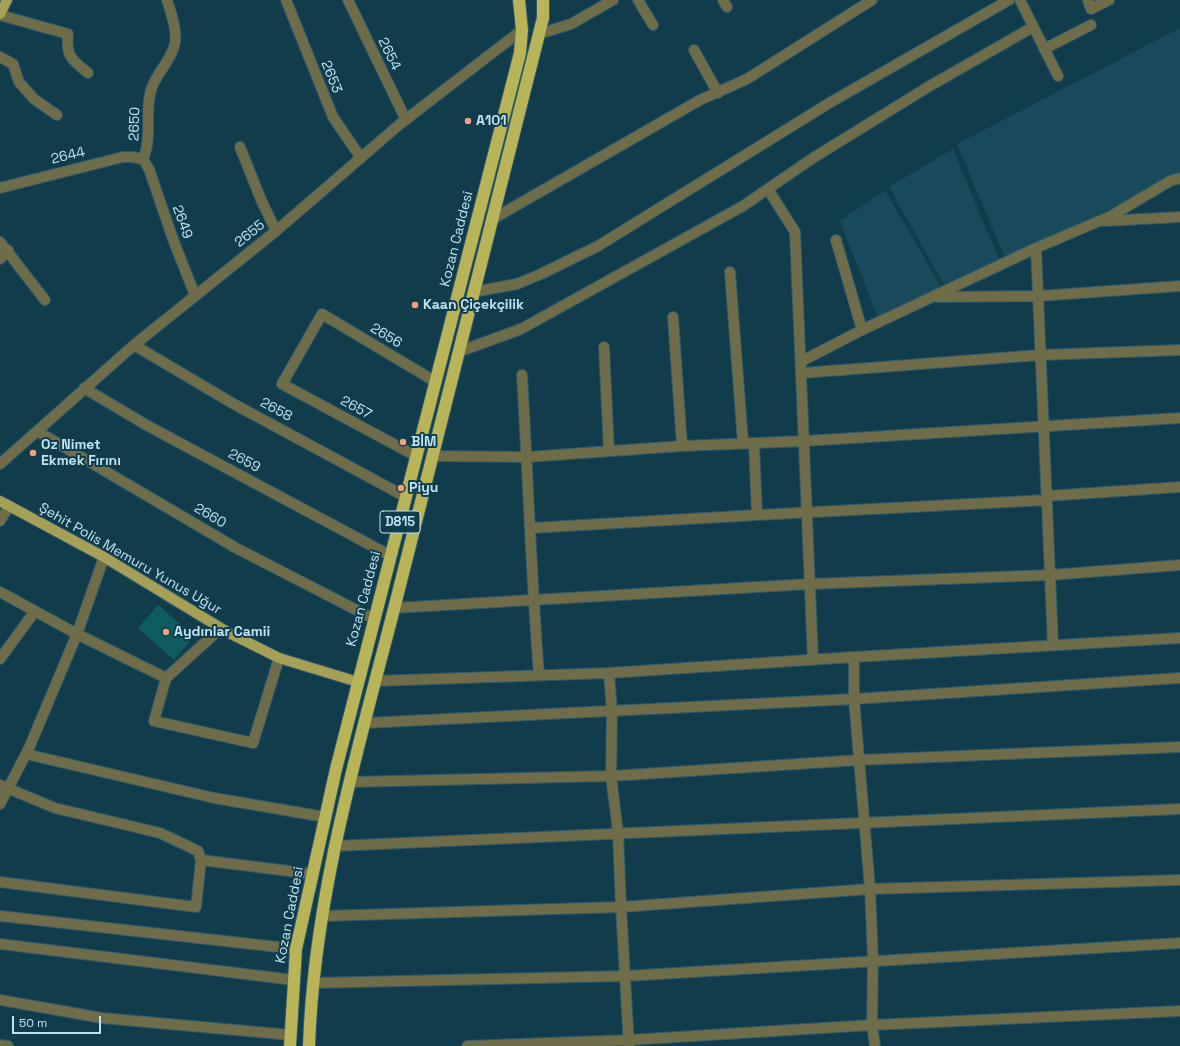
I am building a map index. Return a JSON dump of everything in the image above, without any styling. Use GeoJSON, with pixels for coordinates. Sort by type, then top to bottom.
{"type":"FeatureCollection","features":[{"type":"Feature","properties":{"kind":"highway","name":"Kozan Caddesi"},"geometry":{"type":"LineString","coordinates":[[290,1040],[296,949],[374,618],[520,53],[522,30],[519,0]]}},
{"type":"Feature","properties":{"kind":"highway","name":"Kozan Caddesi"},"geometry":{"type":"LineString","coordinates":[[309,1046],[310,1002],[329,875],[335,846],[375,680],[543,18],[543,0]]}},
{"type":"Feature","properties":{"kind":"main road"},"geometry":{"type":"LineString","coordinates":[[0,15],[6,0]]}},
{"type":"Feature","properties":{"kind":"main road","name":"Şehit Polis Memuru Yunus Uğur"},"geometry":{"type":"LineString","coordinates":[[0,501],[104,557],[220,628],[279,658],[358,682]]}},
{"type":"Feature","properties":{"kind":"street","name":"2650"},"geometry":{"type":"LineString","coordinates":[[143,160],[148,147],[147,113],[152,89],[175,43],[175,30],[167,0]]}},
{"type":"Feature","properties":{"kind":"street","name":"2653"},"geometry":{"type":"LineString","coordinates":[[286,0],[333,117],[361,158]]}},
{"type":"Feature","properties":{"kind":"street","name":"2654"},"geometry":{"type":"LineString","coordinates":[[348,0],[406,120]]}},
{"type":"Feature","properties":{"kind":"street"},"geometry":{"type":"LineString","coordinates":[[539,34],[571,24],[613,0]]}},
{"type":"Feature","properties":{"kind":"street"},"geometry":{"type":"LineString","coordinates":[[638,0],[653,25]]}},
{"type":"Feature","properties":{"kind":"street"},"geometry":{"type":"LineString","coordinates":[[491,220],[700,100],[747,79],[872,0]]}},
{"type":"Feature","properties":{"kind":"street"},"geometry":{"type":"LineString","coordinates":[[473,292],[517,284],[598,246],[831,102],[1010,0]]}},
{"type":"Feature","properties":{"kind":"street"},"geometry":{"type":"LineString","coordinates":[[1020,0],[1058,76]]}},
{"type":"Feature","properties":{"kind":"street"},"geometry":{"type":"LineString","coordinates":[[1088,0],[1091,10],[1109,0]]}},
{"type":"Feature","properties":{"kind":"street"},"geometry":{"type":"LineString","coordinates":[[0,15],[68,34],[66,50],[75,62],[88,72]]}},
{"type":"Feature","properties":{"kind":"street"},"geometry":{"type":"LineString","coordinates":[[1044,49],[1091,25]]}},
{"type":"Feature","properties":{"kind":"street"},"geometry":{"type":"LineString","coordinates":[[458,352],[521,329],[743,206],[813,158],[928,87],[1033,27]]}},
{"type":"Feature","properties":{"kind":"street","name":"2655"},"geometry":{"type":"LineString","coordinates":[[0,464],[134,345],[195,295],[206,289],[406,120],[522,30]]}},
{"type":"Feature","properties":{"kind":"street"},"geometry":{"type":"LineString","coordinates":[[694,50],[718,92]]}},
{"type":"Feature","properties":{"kind":"street"},"geometry":{"type":"LineString","coordinates":[[0,57],[13,64],[19,82],[34,99],[57,115]]}},
{"type":"Feature","properties":{"kind":"street"},"geometry":{"type":"LineString","coordinates":[[240,147],[262,202],[276,231]]}},
{"type":"Feature","properties":{"kind":"street","name":"2644"},"geometry":{"type":"LineString","coordinates":[[0,188],[123,157],[132,157],[143,160]]}},
{"type":"Feature","properties":{"kind":"street","name":"2649"},"geometry":{"type":"LineString","coordinates":[[143,160],[149,169],[174,242],[195,295]]}},
{"type":"Feature","properties":{"kind":"street"},"geometry":{"type":"LineString","coordinates":[[802,361],[862,330],[1036,248],[1111,216],[1170,181],[1180,178]]}},
{"type":"Feature","properties":{"kind":"street"},"geometry":{"type":"LineString","coordinates":[[768,189],[795,232],[802,361],[806,513],[813,660]]}},
{"type":"Feature","properties":{"kind":"street"},"geometry":{"type":"LineString","coordinates":[[1098,222],[1180,217]]}},
{"type":"Feature","properties":{"kind":"street"},"geometry":{"type":"LineString","coordinates":[[836,240],[862,330]]}},
{"type":"Feature","properties":{"kind":"street"},"geometry":{"type":"LineString","coordinates":[[0,242],[8,250],[45,300]]}},
{"type":"Feature","properties":{"kind":"street"},"geometry":{"type":"LineString","coordinates":[[1036,248],[1053,645]]}},
{"type":"Feature","properties":{"kind":"street"},"geometry":{"type":"LineString","coordinates":[[0,259],[8,250]]}},
{"type":"Feature","properties":{"kind":"street"},"geometry":{"type":"LineString","coordinates":[[730,272],[743,443]]}},
{"type":"Feature","properties":{"kind":"street"},"geometry":{"type":"LineString","coordinates":[[934,297],[1039,296],[1180,286]]}},
{"type":"Feature","properties":{"kind":"street","name":"2656"},"geometry":{"type":"LineString","coordinates":[[282,384],[322,314],[436,382]]}},
{"type":"Feature","properties":{"kind":"street"},"geometry":{"type":"LineString","coordinates":[[673,317],[682,446]]}},
{"type":"Feature","properties":{"kind":"street","name":"2658"},"geometry":{"type":"LineString","coordinates":[[134,345],[232,402],[406,497]]}},
{"type":"Feature","properties":{"kind":"street"},"geometry":{"type":"LineString","coordinates":[[604,347],[609,451]]}},
{"type":"Feature","properties":{"kind":"street"},"geometry":{"type":"LineString","coordinates":[[802,372],[1040,355],[1180,350]]}},
{"type":"Feature","properties":{"kind":"street"},"geometry":{"type":"LineString","coordinates":[[522,374],[532,528],[533,600],[539,675]]}},
{"type":"Feature","properties":{"kind":"street","name":"2657"},"geometry":{"type":"LineString","coordinates":[[282,384],[416,456]]}},
{"type":"Feature","properties":{"kind":"street","name":"2659"},"geometry":{"type":"LineString","coordinates":[[84,388],[148,426],[391,556]]}},
{"type":"Feature","properties":{"kind":"street"},"geometry":{"type":"LineString","coordinates":[[432,456],[527,457],[682,446],[804,441],[1044,425],[1180,418]]}},
{"type":"Feature","properties":{"kind":"street","name":"2660"},"geometry":{"type":"LineString","coordinates":[[36,431],[236,548],[374,618]]}},
{"type":"Feature","properties":{"kind":"street"},"geometry":{"type":"LineString","coordinates":[[754,442],[757,515]]}},
{"type":"Feature","properties":{"kind":"street"},"geometry":{"type":"LineString","coordinates":[[532,528],[1047,498],[1180,487]]}},
{"type":"Feature","properties":{"kind":"street"},"geometry":{"type":"LineString","coordinates":[[0,521],[9,506]]}},
{"type":"Feature","properties":{"kind":"street"},"geometry":{"type":"LineString","coordinates":[[0,804],[4,787],[26,754],[77,634],[104,557]]}},
{"type":"Feature","properties":{"kind":"street"},"geometry":{"type":"LineString","coordinates":[[394,608],[810,584],[1050,575],[1180,565]]}},
{"type":"Feature","properties":{"kind":"street"},"geometry":{"type":"LineString","coordinates":[[0,592],[77,634],[166,678]]}},
{"type":"Feature","properties":{"kind":"street"},"geometry":{"type":"LineString","coordinates":[[0,659],[36,612]]}},
{"type":"Feature","properties":{"kind":"street"},"geometry":{"type":"LineString","coordinates":[[220,628],[166,678],[154,721],[253,743],[279,658]]}},
{"type":"Feature","properties":{"kind":"street"},"geometry":{"type":"LineString","coordinates":[[375,680],[609,672],[1180,638]]}},
{"type":"Feature","properties":{"kind":"street"},"geometry":{"type":"LineString","coordinates":[[854,657],[854,700],[870,889],[873,960],[872,1025],[875,1046]]}},
{"type":"Feature","properties":{"kind":"street"},"geometry":{"type":"LineString","coordinates":[[609,672],[612,712],[611,776],[618,832],[629,1043]]}},
{"type":"Feature","properties":{"kind":"street"},"geometry":{"type":"LineString","coordinates":[[365,723],[854,700],[1180,678]]}},
{"type":"Feature","properties":{"kind":"street"},"geometry":{"type":"LineString","coordinates":[[351,782],[611,776],[860,760],[1180,747]]}},
{"type":"Feature","properties":{"kind":"street"},"geometry":{"type":"LineString","coordinates":[[26,754],[214,798],[326,817]]}},
{"type":"Feature","properties":{"kind":"street"},"geometry":{"type":"LineString","coordinates":[[0,882],[196,907],[201,860],[198,850],[160,833],[55,808],[4,787]]}},
{"type":"Feature","properties":{"kind":"street"},"geometry":{"type":"LineString","coordinates":[[335,846],[618,832],[1180,809]]}},
{"type":"Feature","properties":{"kind":"street"},"geometry":{"type":"LineString","coordinates":[[201,860],[313,874]]}},
{"type":"Feature","properties":{"kind":"street"},"geometry":{"type":"LineString","coordinates":[[323,916],[621,907],[870,889],[1180,880]]}},
{"type":"Feature","properties":{"kind":"street"},"geometry":{"type":"LineString","coordinates":[[0,916],[296,949]]}},
{"type":"Feature","properties":{"kind":"street"},"geometry":{"type":"LineString","coordinates":[[313,983],[626,976],[873,960],[1180,943]]}},
{"type":"Feature","properties":{"kind":"street"},"geometry":{"type":"LineString","coordinates":[[0,944],[294,980]]}},
{"type":"Feature","properties":{"kind":"street"},"geometry":{"type":"LineString","coordinates":[[0,1000],[102,1018],[290,1040]]}},
{"type":"Feature","properties":{"kind":"street"},"geometry":{"type":"LineString","coordinates":[[467,1046],[629,1043],[872,1025],[1180,1011]]}},
{"type":"Feature","properties":{"kind":"street"},"geometry":{"type":"LineString","coordinates":[[0,1045],[8,1046]]}},
{"type":"Feature","properties":{"kind":"shaded area"},"geometry":{"type":"Polygon","coordinates":[[[1180,28],[1180,175],[1006,260],[957,144],[1180,28]]]}},
{"type":"Feature","properties":{"kind":"shaded area"},"geometry":{"type":"Polygon","coordinates":[[[953,149],[999,260],[946,288],[889,187],[953,149]]]}},
{"type":"Feature","properties":{"kind":"shaded area"},"geometry":{"type":"Polygon","coordinates":[[[885,190],[942,289],[878,318],[840,221],[885,190]]]}},
{"type":"Feature","properties":{"kind":"building","name":"Aydınlar Camii"},"geometry":{"type":"Polygon","coordinates":[[[158,605],[194,636],[174,660],[138,628],[158,605]]]}},
{"type":"Feature","properties":{"kind":"place","name":"A101"},"geometry":{"type":"Point","coordinates":[468,121]}},
{"type":"Feature","properties":{"kind":"place","name":"Kaan Çiçekçilik"},"geometry":{"type":"Point","coordinates":[415,305]}},
{"type":"Feature","properties":{"kind":"place","name":"BİM"},"geometry":{"type":"Point","coordinates":[403,442]}},
{"type":"Feature","properties":{"kind":"place","name":"Oz Nimet Ekmek Fırını"},"geometry":{"type":"Point","coordinates":[33,453]}},
{"type":"Feature","properties":{"kind":"place","name":"Piyu"},"geometry":{"type":"Point","coordinates":[401,488]}},
{"type":"Feature","properties":{"kind":"place","name":"Aydınlar Camii"},"geometry":{"type":"Point","coordinates":[166,632]}}]}
